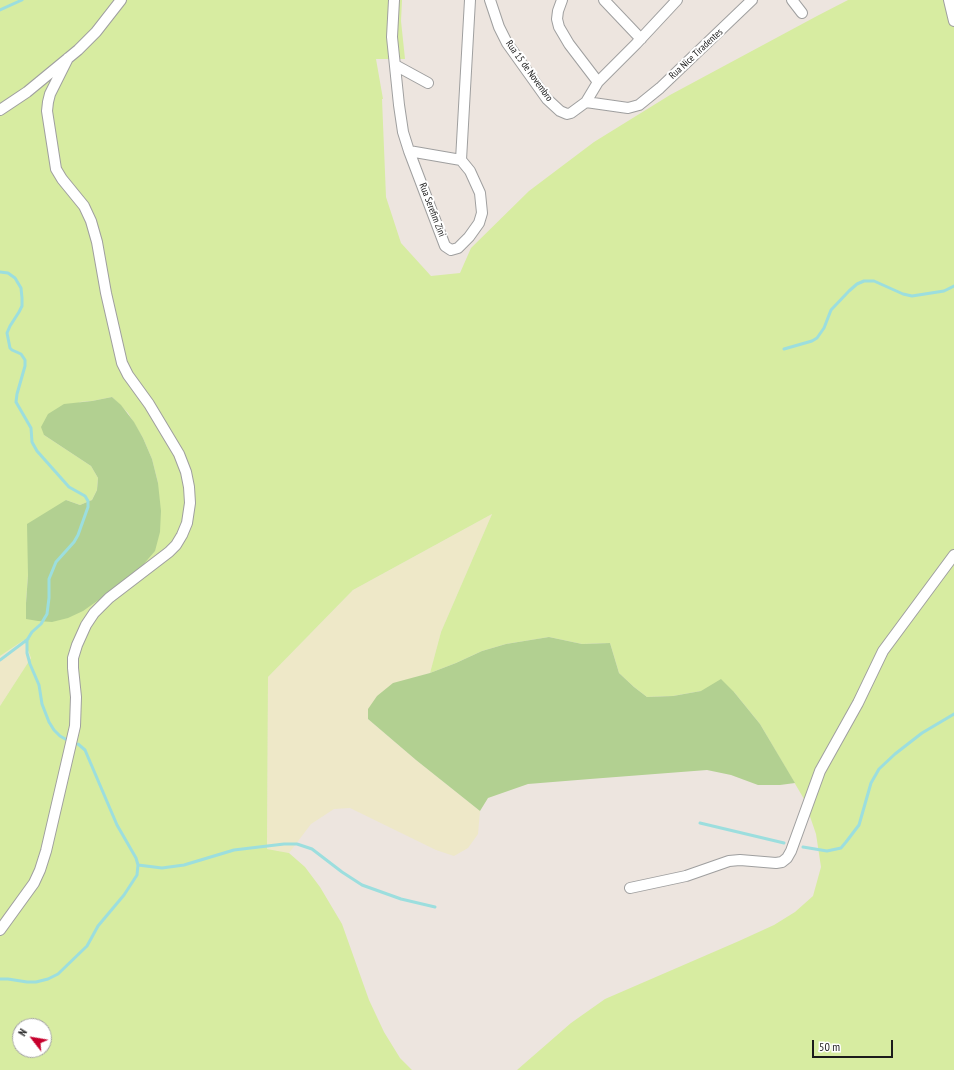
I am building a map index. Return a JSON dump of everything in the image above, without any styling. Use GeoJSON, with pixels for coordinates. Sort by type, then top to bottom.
{"type":"FeatureCollection","features":[{"type":"Feature","properties":{"kind":"street"},"geometry":{"type":"LineString","coordinates":[[0,110],[27,92],[68,58],[96,32],[121,0]]}},
{"type":"Feature","properties":{"kind":"street","name":"Rua Serefim Zini"},"geometry":{"type":"LineString","coordinates":[[394,0],[392,37],[403,132],[445,246],[451,250],[458,248],[469,236],[478,223],[482,213],[480,193],[470,171],[461,160]]}},
{"type":"Feature","properties":{"kind":"street"},"geometry":{"type":"LineString","coordinates":[[410,151],[461,160],[470,0]]}},
{"type":"Feature","properties":{"kind":"street","name":"Rua 15 de Novembro"},"geometry":{"type":"LineString","coordinates":[[490,0],[507,43],[548,99],[560,111],[567,114],[571,113],[586,102]]}},
{"type":"Feature","properties":{"kind":"street"},"geometry":{"type":"LineString","coordinates":[[562,0],[558,11],[558,28],[598,82]]}},
{"type":"Feature","properties":{"kind":"street"},"geometry":{"type":"LineString","coordinates":[[604,0],[641,39]]}},
{"type":"Feature","properties":{"kind":"street"},"geometry":{"type":"LineString","coordinates":[[586,102],[598,82],[677,0]]}},
{"type":"Feature","properties":{"kind":"street","name":"Rua Nice Tiradentes"},"geometry":{"type":"LineString","coordinates":[[586,102],[628,108],[639,105],[660,88],[752,0]]}},
{"type":"Feature","properties":{"kind":"street"},"geometry":{"type":"LineString","coordinates":[[792,0],[802,13]]}},
{"type":"Feature","properties":{"kind":"street"},"geometry":{"type":"LineString","coordinates":[[949,0],[954,21]]}},
{"type":"Feature","properties":{"kind":"street"},"geometry":{"type":"LineString","coordinates":[[0,930],[34,883],[46,851],[75,726],[76,697],[73,668],[77,645],[86,625],[94,613],[109,598],[176,545],[187,523],[190,503],[186,472],[179,454],[149,404],[128,375],[122,363],[106,293],[97,242],[91,221],[84,206],[62,180],[56,169],[47,111],[50,94],[68,58]]}},
{"type":"Feature","properties":{"kind":"street"},"geometry":{"type":"LineString","coordinates":[[396,65],[428,83]]}},
{"type":"Feature","properties":{"kind":"street"},"geometry":{"type":"LineString","coordinates":[[630,888],[686,876],[729,861],[740,860],[776,863],[782,862],[788,858],[820,771],[858,703],[883,651],[954,555]]}},
{"type":"Feature","properties":{"kind":"shaded area"},"geometry":{"type":"Polygon","coordinates":[[[492,514],[441,632],[430,673],[393,684],[368,719],[416,760],[480,811],[478,834],[468,848],[454,856],[436,850],[350,808],[334,809],[311,824],[289,853],[267,849],[268,677],[353,590],[492,514]]]}},
{"type":"Feature","properties":{"kind":"shaded area"},"geometry":{"type":"Polygon","coordinates":[[[24,640],[31,658],[0,706],[0,656],[24,640]]]}},
{"type":"Feature","properties":{"kind":"green space"},"geometry":{"type":"Polygon","coordinates":[[[0,0],[402,0],[401,21],[405,59],[376,59],[383,99],[386,197],[401,243],[431,276],[460,273],[471,248],[529,191],[594,142],[670,95],[817,16],[848,0],[954,0],[954,1070],[517,1070],[571,1023],[605,999],[774,925],[795,912],[813,896],[821,867],[816,834],[804,799],[760,724],[734,692],[701,691],[673,696],[647,697],[619,673],[610,643],[582,644],[549,637],[506,644],[482,651],[430,673],[441,632],[492,514],[353,590],[268,677],[267,849],[289,853],[305,867],[320,887],[342,924],[369,1000],[384,1032],[400,1058],[412,1070],[0,1070],[0,706],[31,658],[24,640],[0,656],[0,0]],[[112,397],[80,402],[44,435],[91,466],[98,478],[97,490],[92,500],[80,505],[66,500],[28,575],[26,603],[27,619],[158,483],[152,459],[143,438],[128,413],[112,397]]]}},
{"type":"Feature","properties":{"kind":"green space"},"geometry":{"type":"Polygon","coordinates":[[[112,397],[121,405],[134,422],[152,459],[158,483],[161,511],[160,532],[155,551],[142,566],[124,582],[83,611],[68,618],[52,622],[26,619],[28,575],[27,524],[66,500],[80,505],[92,500],[97,490],[98,478],[91,466],[44,435],[41,427],[48,414],[64,404],[112,397]]]}},
{"type":"Feature","properties":{"kind":"green space"},"geometry":{"type":"Polygon","coordinates":[[[549,637],[582,644],[610,643],[619,673],[647,697],[673,696],[701,691],[721,679],[734,692],[760,724],[795,783],[758,785],[731,775],[707,770],[528,784],[488,798],[480,811],[416,760],[368,719],[368,709],[377,696],[393,683],[430,673],[482,651],[506,644],[549,637]]]}},
{"type":"Feature","properties":{"kind":"waterway"},"geometry":{"type":"LineString","coordinates":[[0,10],[22,0]]}},
{"type":"Feature","properties":{"kind":"waterway"},"geometry":{"type":"LineString","coordinates":[[0,272],[8,273],[15,278],[21,288],[22,306],[7,333],[10,348],[21,354],[25,360],[25,366],[16,402],[31,428],[32,442],[37,451],[69,487],[85,496],[88,501],[88,507],[78,535],[74,542],[56,562],[49,579],[47,614],[41,624],[32,632],[27,640],[27,653],[39,685],[42,704],[49,722],[54,730],[67,740]]}},
{"type":"Feature","properties":{"kind":"waterway"},"geometry":{"type":"LineString","coordinates":[[784,349],[812,341],[817,338],[824,328],[831,310],[849,291],[857,284],[864,281],[874,281],[903,294],[912,296],[944,291],[954,286]]}},
{"type":"Feature","properties":{"kind":"waterway"},"geometry":{"type":"LineString","coordinates":[[0,660],[28,639]]}},
{"type":"Feature","properties":{"kind":"waterway"},"geometry":{"type":"LineString","coordinates":[[803,847],[827,851],[841,848],[859,825],[871,783],[879,769],[895,754],[922,733],[954,714]]}},
{"type":"Feature","properties":{"kind":"waterway"},"geometry":{"type":"LineString","coordinates":[[0,979],[36,982],[48,979],[58,974],[87,946],[98,926],[124,895],[137,875],[138,865],[136,858],[117,825],[85,750],[78,744]]}},
{"type":"Feature","properties":{"kind":"waterway"},"geometry":{"type":"LineString","coordinates":[[700,823],[784,843]]}},
{"type":"Feature","properties":{"kind":"waterway"},"geometry":{"type":"LineString","coordinates":[[138,865],[162,868],[184,865],[234,850],[284,844],[297,844],[312,849],[362,885],[401,899],[435,907]]}}]}
